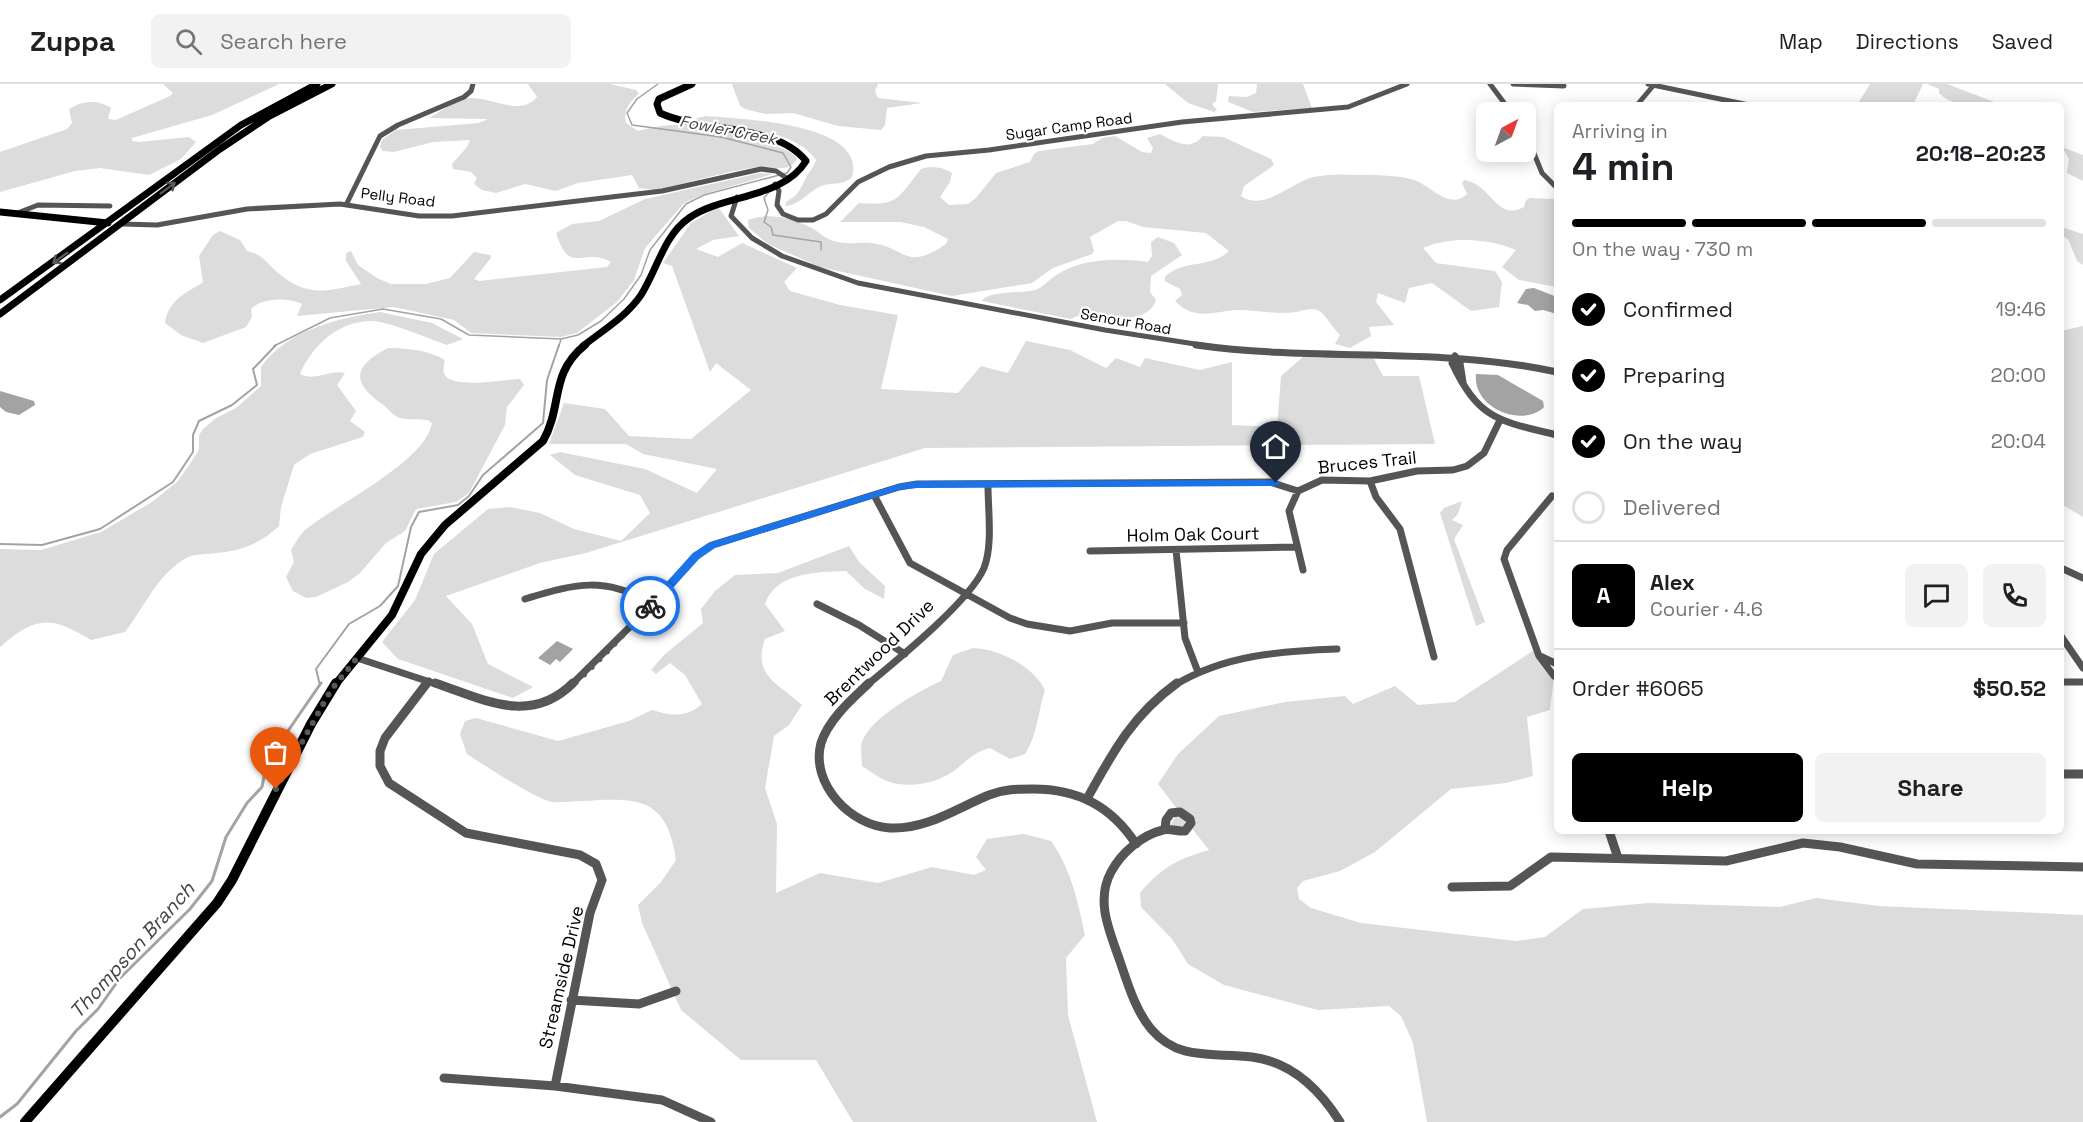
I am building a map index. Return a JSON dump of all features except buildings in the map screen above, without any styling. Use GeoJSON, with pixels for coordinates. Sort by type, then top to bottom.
{"type":"FeatureCollection","features":[{"type":"Feature","properties":{"kind":"main road"},"geometry":{"type":"LineString","coordinates":[[0,300],[241,125],[317,84]]}},
{"type":"Feature","properties":{"kind":"main road"},"geometry":{"type":"LineString","coordinates":[[0,314],[246,130],[332,84]]}},
{"type":"Feature","properties":{"kind":"main road"},"geometry":{"type":"LineString","coordinates":[[25,1122],[217,903],[232,880],[266,807],[311,724],[331,690],[392,615],[421,554],[437,534],[543,441],[553,425],[559,381],[566,364],[635,303],[675,231],[695,213],[798,174],[806,161],[803,154],[790,145],[767,138],[686,124],[660,113],[657,104],[659,99],[692,84]]}},
{"type":"Feature","properties":{"kind":"main road","name":"Pelly Road"},"geometry":{"type":"LineString","coordinates":[[0,212],[122,224]]}},
{"type":"Feature","properties":{"kind":"street"},"geometry":{"type":"LineString","coordinates":[[346,205],[380,136],[464,97],[473,84]]}},
{"type":"Feature","properties":{"kind":"street","name":"Sugar Camp Road"},"geometry":{"type":"LineString","coordinates":[[775,184],[779,190],[777,205],[783,214],[798,220],[813,220],[826,214],[858,182],[889,167],[926,156],[989,150],[1182,122],[1348,107],[1407,84]]}},
{"type":"Feature","properties":{"kind":"street"},"geometry":{"type":"LineString","coordinates":[[1490,84],[1504,102]]}},
{"type":"Feature","properties":{"kind":"street"},"geometry":{"type":"LineString","coordinates":[[1513,84],[1564,87]]}},
{"type":"Feature","properties":{"kind":"street"},"geometry":{"type":"LineString","coordinates":[[1639,102],[1651,85],[1736,102]]}},
{"type":"Feature","properties":{"kind":"street"},"geometry":{"type":"LineString","coordinates":[[1717,102],[1718,98]]}},
{"type":"Feature","properties":{"kind":"street"},"geometry":{"type":"LineString","coordinates":[[1536,158],[1542,173],[1554,185]]}},
{"type":"Feature","properties":{"kind":"street","name":"Pelly Road"},"geometry":{"type":"LineString","coordinates":[[122,224],[157,225],[247,209],[346,205],[419,216],[452,216],[662,191],[755,170],[776,171],[788,179]]}},
{"type":"Feature","properties":{"kind":"street","name":"Senour Road"},"geometry":{"type":"LineString","coordinates":[[737,197],[731,216],[747,234],[761,245],[828,273],[891,290],[1117,334],[1211,348],[1312,354],[1503,359],[1554,371]]}},
{"type":"Feature","properties":{"kind":"street"},"geometry":{"type":"LineString","coordinates":[[15,214],[25,208],[38,205],[110,206]]}},
{"type":"Feature","properties":{"kind":"street"},"geometry":{"type":"LineString","coordinates":[[1455,356],[1452,363],[1469,400],[1478,408],[1500,420],[1554,434]]}},
{"type":"Feature","properties":{"kind":"street","name":"Bruces Trail"},"geometry":{"type":"LineString","coordinates":[[1303,570],[1289,510],[1298,491],[1322,480],[1370,481],[1417,471],[1453,470],[1472,464],[1484,453],[1500,420]]}},
{"type":"Feature","properties":{"kind":"street"},"geometry":{"type":"LineString","coordinates":[[1370,481],[1376,497],[1400,529],[1434,657]]}},
{"type":"Feature","properties":{"kind":"street"},"geometry":{"type":"LineString","coordinates":[[357,658],[507,707],[524,708],[550,702],[567,689],[655,602],[695,556],[711,545],[874,495],[917,484],[988,486],[1270,482],[1298,491]]}},
{"type":"Feature","properties":{"kind":"street","name":"Brentwood Drive"},"geometry":{"type":"LineString","coordinates":[[988,486],[986,564],[905,654],[828,724],[820,745],[821,772],[829,788],[860,821],[878,827],[902,828],[929,821],[1005,789],[1056,789],[1088,797],[1119,819],[1136,843]]}},
{"type":"Feature","properties":{"kind":"street"},"geometry":{"type":"LineString","coordinates":[[874,495],[910,564],[1010,618],[1053,630],[1082,630],[1112,623],[1184,623]]}},
{"type":"Feature","properties":{"kind":"street"},"geometry":{"type":"LineString","coordinates":[[1552,496],[1504,554],[1539,656],[1554,676]]}},
{"type":"Feature","properties":{"kind":"street","name":"Holm Oak Court"},"geometry":{"type":"LineString","coordinates":[[1089,551],[1297,547]]}},
{"type":"Feature","properties":{"kind":"street"},"geometry":{"type":"LineString","coordinates":[[1176,550],[1188,651],[1198,672]]}},
{"type":"Feature","properties":{"kind":"street"},"geometry":{"type":"LineString","coordinates":[[2064,569],[2083,578]]}},
{"type":"Feature","properties":{"kind":"street"},"geometry":{"type":"LineString","coordinates":[[525,599],[591,582],[613,585],[655,602]]}},
{"type":"Feature","properties":{"kind":"street"},"geometry":{"type":"LineString","coordinates":[[817,604],[859,625],[905,654]]}},
{"type":"Feature","properties":{"kind":"street"},"geometry":{"type":"LineString","coordinates":[[2064,640],[2083,668]]}},
{"type":"Feature","properties":{"kind":"street"},"geometry":{"type":"LineString","coordinates":[[1088,797],[1133,723],[1161,696],[1198,672],[1241,657],[1267,652],[1338,649]]}},
{"type":"Feature","properties":{"kind":"street"},"geometry":{"type":"LineString","coordinates":[[1539,656],[1554,664]]}},
{"type":"Feature","properties":{"kind":"street","name":"Streamside Drive"},"geometry":{"type":"LineString","coordinates":[[429,681],[396,720],[383,742],[381,766],[389,783],[460,831],[580,855],[593,861],[601,872],[602,885],[590,913],[555,1086]]}},
{"type":"Feature","properties":{"kind":"street"},"geometry":{"type":"LineString","coordinates":[[2064,682],[2083,682]]}},
{"type":"Feature","properties":{"kind":"street"},"geometry":{"type":"LineString","coordinates":[[2064,774],[2083,774]]}},
{"type":"Feature","properties":{"kind":"street"},"geometry":{"type":"LineString","coordinates":[[1165,829],[1136,843],[1116,863],[1105,886],[1103,902],[1134,1002],[1144,1021],[1167,1044],[1186,1054],[1206,1058],[1252,1057],[1290,1070],[1313,1087],[1340,1122]]}},
{"type":"Feature","properties":{"kind":"street"},"geometry":{"type":"LineString","coordinates":[[1610,834],[1618,858]]}},
{"type":"Feature","properties":{"kind":"street"},"geometry":{"type":"LineString","coordinates":[[1452,887],[1510,886],[1551,857],[1739,860],[1790,845],[1818,843],[1917,864],[2083,867]]}},
{"type":"Feature","properties":{"kind":"street"},"geometry":{"type":"LineString","coordinates":[[571,1000],[605,1004],[639,1004],[676,991]]}},
{"type":"Feature","properties":{"kind":"street"},"geometry":{"type":"LineString","coordinates":[[444,1078],[555,1086],[662,1100],[711,1122]]}},
{"type":"Feature","properties":{"kind":"shaded area"},"geometry":{"type":"Polygon","coordinates":[[[163,84],[279,84],[212,115],[132,138],[132,141],[139,142],[189,137],[196,142],[181,159],[149,175],[100,168],[75,171],[0,192],[0,152],[67,129],[72,123],[69,109],[79,104],[95,102],[106,105],[111,108],[108,119],[116,120],[170,96],[173,93],[163,84]]]}},
{"type":"Feature","properties":{"kind":"shaded area"},"geometry":{"type":"Polygon","coordinates":[[[528,84],[610,84],[636,90],[639,93],[628,106],[625,118],[626,123],[638,131],[670,125],[701,128],[761,141],[791,153],[797,159],[794,164],[785,168],[745,169],[656,190],[639,188],[632,175],[578,183],[556,191],[525,184],[496,193],[482,190],[474,184],[477,178],[471,172],[453,169],[452,164],[470,140],[433,142],[394,152],[383,151],[380,147],[382,140],[396,130],[479,123],[488,119],[429,118],[463,99],[482,99],[512,106],[530,103],[537,97],[528,84]]]}},
{"type":"Feature","properties":{"kind":"shaded area"},"geometry":{"type":"Polygon","coordinates":[[[732,84],[878,84],[875,91],[878,98],[922,103],[887,108],[885,125],[881,130],[838,126],[793,113],[765,114],[745,109],[740,106],[732,84]]]}},
{"type":"Feature","properties":{"kind":"shaded area"},"geometry":{"type":"Polygon","coordinates":[[[1165,84],[1218,84],[1216,101],[1212,104],[1217,110],[1214,112],[1188,103],[1165,84]]]}},
{"type":"Feature","properties":{"kind":"shaded area"},"geometry":{"type":"Polygon","coordinates":[[[1257,84],[1303,84],[1312,108],[1253,112],[1228,102],[1229,96],[1247,97],[1256,93],[1257,84]]]}},
{"type":"Feature","properties":{"kind":"shaded area"},"geometry":{"type":"Polygon","coordinates":[[[1870,84],[1923,84],[1914,102],[1859,102],[1870,84]]]}},
{"type":"Feature","properties":{"kind":"shaded area"},"geometry":{"type":"Polygon","coordinates":[[[1927,84],[1947,84],[1994,102],[1952,102],[1939,93],[1939,89],[1927,84]]]}},
{"type":"Feature","properties":{"kind":"shaded area"},"geometry":{"type":"Polygon","coordinates":[[[706,116],[770,122],[821,134],[840,145],[852,159],[852,177],[844,182],[819,187],[799,201],[785,206],[786,202],[799,191],[816,160],[797,143],[785,138],[759,131],[702,123],[693,119],[706,116]]]}},
{"type":"Feature","properties":{"kind":"shaded area"},"geometry":{"type":"Polygon","coordinates":[[[1160,134],[1177,143],[1192,144],[1203,136],[1223,137],[1271,159],[1274,165],[1244,186],[1241,196],[1250,200],[1268,199],[1313,177],[1342,174],[1408,178],[1454,200],[1467,194],[1462,183],[1464,180],[1482,188],[1507,210],[1524,207],[1526,200],[1530,198],[1554,199],[1554,286],[1519,280],[1502,267],[1516,250],[1505,246],[1470,240],[1434,244],[1423,248],[1436,263],[1495,271],[1502,282],[1499,307],[1471,311],[1432,283],[1409,288],[1405,303],[1378,293],[1376,302],[1394,325],[1369,327],[1371,336],[1350,348],[1335,344],[1340,335],[1322,313],[1315,309],[1291,313],[1236,310],[1200,314],[1181,306],[1175,301],[1182,295],[1180,289],[1165,281],[1165,277],[1180,268],[1222,257],[1229,251],[1206,233],[1143,227],[1126,221],[1118,221],[1090,237],[1094,251],[1092,254],[1053,268],[1032,283],[952,296],[820,267],[768,244],[749,228],[748,220],[763,216],[779,217],[803,224],[828,239],[838,242],[882,245],[906,256],[921,256],[946,244],[948,239],[924,227],[900,222],[840,222],[859,203],[882,203],[896,198],[921,169],[937,167],[952,173],[950,182],[940,197],[949,205],[968,204],[976,198],[996,173],[1030,162],[1034,154],[1039,151],[1093,144],[1102,138],[1115,136],[1142,152],[1151,153],[1153,148],[1147,138],[1160,134]]]}},
{"type":"Feature","properties":{"kind":"shaded area"},"geometry":{"type":"Polygon","coordinates":[[[2064,148],[2083,155],[2083,181],[2067,173],[2069,159],[2064,148]]]}},
{"type":"Feature","properties":{"kind":"shaded area"},"geometry":{"type":"Polygon","coordinates":[[[760,173],[773,174],[701,195],[684,203],[645,248],[634,280],[617,302],[577,333],[561,337],[471,333],[454,320],[394,307],[297,316],[302,304],[283,300],[256,305],[251,309],[252,317],[246,327],[203,343],[181,335],[165,323],[174,303],[203,282],[199,256],[213,235],[220,231],[240,240],[247,251],[261,257],[288,280],[308,289],[327,290],[361,284],[346,261],[346,253],[351,251],[358,265],[391,284],[426,284],[450,278],[474,252],[490,255],[491,258],[474,279],[479,281],[607,267],[611,262],[601,258],[578,258],[566,254],[556,233],[572,224],[599,221],[645,199],[760,173]]]}},
{"type":"Feature","properties":{"kind":"shaded area"},"geometry":{"type":"Polygon","coordinates":[[[718,207],[739,236],[713,240],[696,249],[718,257],[742,243],[797,268],[784,282],[790,291],[840,305],[898,315],[881,389],[958,393],[981,366],[1008,373],[1026,341],[1070,350],[1106,368],[1116,358],[1140,367],[1145,358],[1200,370],[1232,362],[1232,425],[1277,427],[1281,376],[1304,356],[1373,357],[1383,376],[1419,376],[1435,444],[925,448],[586,553],[540,563],[446,596],[472,624],[488,664],[533,687],[513,698],[398,659],[382,642],[415,600],[434,554],[488,509],[510,507],[540,513],[574,529],[621,541],[650,513],[640,495],[575,475],[550,455],[560,452],[645,469],[697,493],[717,469],[643,454],[626,444],[549,444],[564,403],[605,409],[629,436],[691,439],[751,390],[716,363],[710,372],[672,266],[663,263],[691,223],[718,207]]]}},
{"type":"Feature","properties":{"kind":"shaded area"},"geometry":{"type":"Polygon","coordinates":[[[2064,228],[2083,234],[2083,265],[2077,261],[2068,239],[2064,237],[2064,228]]]}},
{"type":"Feature","properties":{"kind":"shaded area"},"geometry":{"type":"Polygon","coordinates":[[[1158,237],[1174,243],[1182,255],[1151,276],[1150,292],[1156,300],[1143,314],[1121,318],[1077,316],[1071,319],[982,301],[991,295],[1035,290],[1068,269],[1090,262],[1125,260],[1148,262],[1152,256],[1151,242],[1158,237]]]}},
{"type":"Feature","properties":{"kind":"shaded area"},"geometry":{"type":"Polygon","coordinates":[[[1534,288],[1554,296],[1554,313],[1543,310],[1535,311],[1528,305],[1517,303],[1526,289],[1534,288]]]}},
{"type":"Feature","properties":{"kind":"shaded area"},"geometry":{"type":"Polygon","coordinates":[[[380,312],[432,323],[463,339],[447,345],[398,327],[371,321],[359,322],[337,330],[319,345],[300,374],[312,377],[345,373],[337,385],[356,411],[350,421],[365,432],[363,437],[310,454],[294,465],[281,507],[279,526],[265,537],[242,548],[191,556],[177,564],[160,581],[125,632],[91,640],[65,626],[44,623],[23,629],[0,647],[0,549],[41,550],[101,532],[152,502],[177,482],[192,461],[199,449],[199,435],[203,429],[216,418],[236,408],[261,386],[261,367],[272,354],[299,335],[314,328],[347,318],[380,312]]]}},
{"type":"Feature","properties":{"kind":"shaded area"},"geometry":{"type":"Polygon","coordinates":[[[2083,326],[2083,517],[2064,506],[2064,330],[2083,326]]]}},
{"type":"Feature","properties":{"kind":"shaded area"},"geometry":{"type":"Polygon","coordinates":[[[388,348],[417,350],[439,357],[445,360],[444,374],[457,382],[479,383],[520,379],[524,385],[507,407],[505,425],[469,493],[456,502],[416,509],[405,531],[386,543],[360,573],[348,582],[316,597],[306,598],[293,591],[286,577],[294,562],[291,550],[300,535],[397,468],[426,438],[432,423],[428,420],[397,417],[365,388],[360,374],[363,368],[368,361],[388,348]]]}},
{"type":"Feature","properties":{"kind":"shaded area"},"geometry":{"type":"Polygon","coordinates":[[[1476,374],[1498,375],[1543,401],[1544,407],[1524,416],[1501,412],[1482,397],[1477,386],[1476,374]]]}},
{"type":"Feature","properties":{"kind":"shaded area"},"geometry":{"type":"Polygon","coordinates":[[[0,391],[34,401],[35,405],[19,415],[6,412],[0,407],[0,391]]]}},
{"type":"Feature","properties":{"kind":"shaded area"},"geometry":{"type":"Polygon","coordinates":[[[1462,501],[1458,514],[1452,520],[1463,525],[1454,539],[1485,622],[1476,626],[1440,513],[1444,508],[1462,501]]]}},
{"type":"Feature","properties":{"kind":"shaded area"},"geometry":{"type":"Polygon","coordinates":[[[849,546],[859,562],[885,586],[884,599],[865,589],[846,571],[835,571],[811,573],[788,580],[778,585],[770,593],[765,604],[785,631],[765,639],[762,662],[770,678],[802,705],[789,725],[774,736],[765,788],[777,824],[776,893],[820,873],[878,883],[932,867],[974,875],[986,870],[976,857],[987,839],[1024,834],[1051,841],[1069,874],[1085,935],[1066,958],[1068,1015],[1097,1122],[853,1122],[816,1060],[741,1060],[681,1010],[642,923],[638,905],[661,882],[676,860],[672,838],[665,823],[656,812],[632,801],[552,802],[522,788],[467,754],[460,734],[465,721],[476,718],[558,741],[629,721],[652,710],[666,714],[684,714],[696,709],[702,704],[685,675],[670,663],[656,674],[651,670],[664,655],[703,623],[701,609],[715,591],[735,575],[778,573],[849,546]]]}},
{"type":"Feature","properties":{"kind":"shaded area"},"geometry":{"type":"Polygon","coordinates":[[[557,641],[573,649],[560,662],[556,659],[550,665],[538,658],[557,641]]]}},
{"type":"Feature","properties":{"kind":"shaded area"},"geometry":{"type":"Polygon","coordinates":[[[973,648],[994,652],[1014,660],[1032,673],[1045,690],[1035,732],[1025,754],[1010,759],[990,748],[975,754],[940,779],[913,785],[887,781],[862,766],[862,742],[875,724],[908,698],[941,681],[953,655],[973,648]]]}},
{"type":"Feature","properties":{"kind":"shaded area"},"geometry":{"type":"Polygon","coordinates":[[[1536,649],[1554,676],[1550,710],[1527,717],[1533,776],[1506,783],[1451,789],[1375,852],[1340,871],[1303,881],[1297,888],[1299,899],[1311,908],[1361,923],[1516,941],[1545,937],[1583,909],[1649,903],[1780,907],[1816,898],[1879,906],[2083,915],[2083,1122],[1427,1122],[1413,1043],[1401,1016],[1389,1006],[1318,1010],[1224,985],[1188,964],[1172,939],[1141,907],[1140,893],[1155,877],[1179,861],[1209,850],[1186,821],[1182,827],[1170,826],[1175,817],[1184,818],[1158,784],[1178,754],[1219,716],[1285,702],[1345,696],[1353,704],[1395,686],[1418,705],[1455,702],[1536,649]]]}},
{"type":"Feature","properties":{"kind":"waterway","name":"Fowler Creek"},"geometry":{"type":"LineString","coordinates":[[561,339],[578,335],[601,321],[624,299],[641,275],[650,250],[686,204],[704,195],[787,173],[791,167],[783,153],[721,137],[632,125],[627,113],[637,99],[658,84]]}},
{"type":"Feature","properties":{"kind":"waterway"},"geometry":{"type":"LineString","coordinates":[[769,192],[764,198],[768,210],[764,222],[771,227],[773,235],[821,242],[821,250]]}},
{"type":"Feature","properties":{"kind":"waterway","name":"Fowler Creek"},"geometry":{"type":"LineString","coordinates":[[276,345],[330,318],[383,309],[441,319],[469,335],[561,339]]}},
{"type":"Feature","properties":{"kind":"waterway","name":"Fowler Creek"},"geometry":{"type":"LineString","coordinates":[[559,346],[561,339]]}},
{"type":"Feature","properties":{"kind":"waterway","name":"Fowler Creek"},"geometry":{"type":"LineString","coordinates":[[0,544],[42,545],[100,529],[173,482],[193,452],[193,435],[199,421],[232,405],[257,385],[253,369],[276,345]]}},
{"type":"Feature","properties":{"kind":"waterway","name":"Thompson Branch"},"geometry":{"type":"LineString","coordinates":[[320,685],[316,669],[349,624],[380,606],[398,586],[411,527],[419,512],[458,505],[469,496],[483,475],[543,423],[547,380],[559,345]]}},
{"type":"Feature","properties":{"kind":"waterway","name":"Thompson Branch"},"geometry":{"type":"LineString","coordinates":[[0,1117],[17,1104],[76,1031],[98,1009],[120,978],[190,909],[212,881],[226,837],[247,803],[262,787],[265,771],[281,741],[320,685]]}},
{"type":"Feature","properties":{"kind":"way so far"},"geometry":{"type":"LineString","coordinates":[[276,789],[331,690],[357,658],[507,707],[536,706],[550,702],[567,689],[650,606]]}},
{"type":"Feature","properties":{"kind":"route"},"geometry":{"type":"LineString","coordinates":[[650,606],[695,556],[711,545],[899,487],[917,484],[988,486],[1276,483]]}}]}
